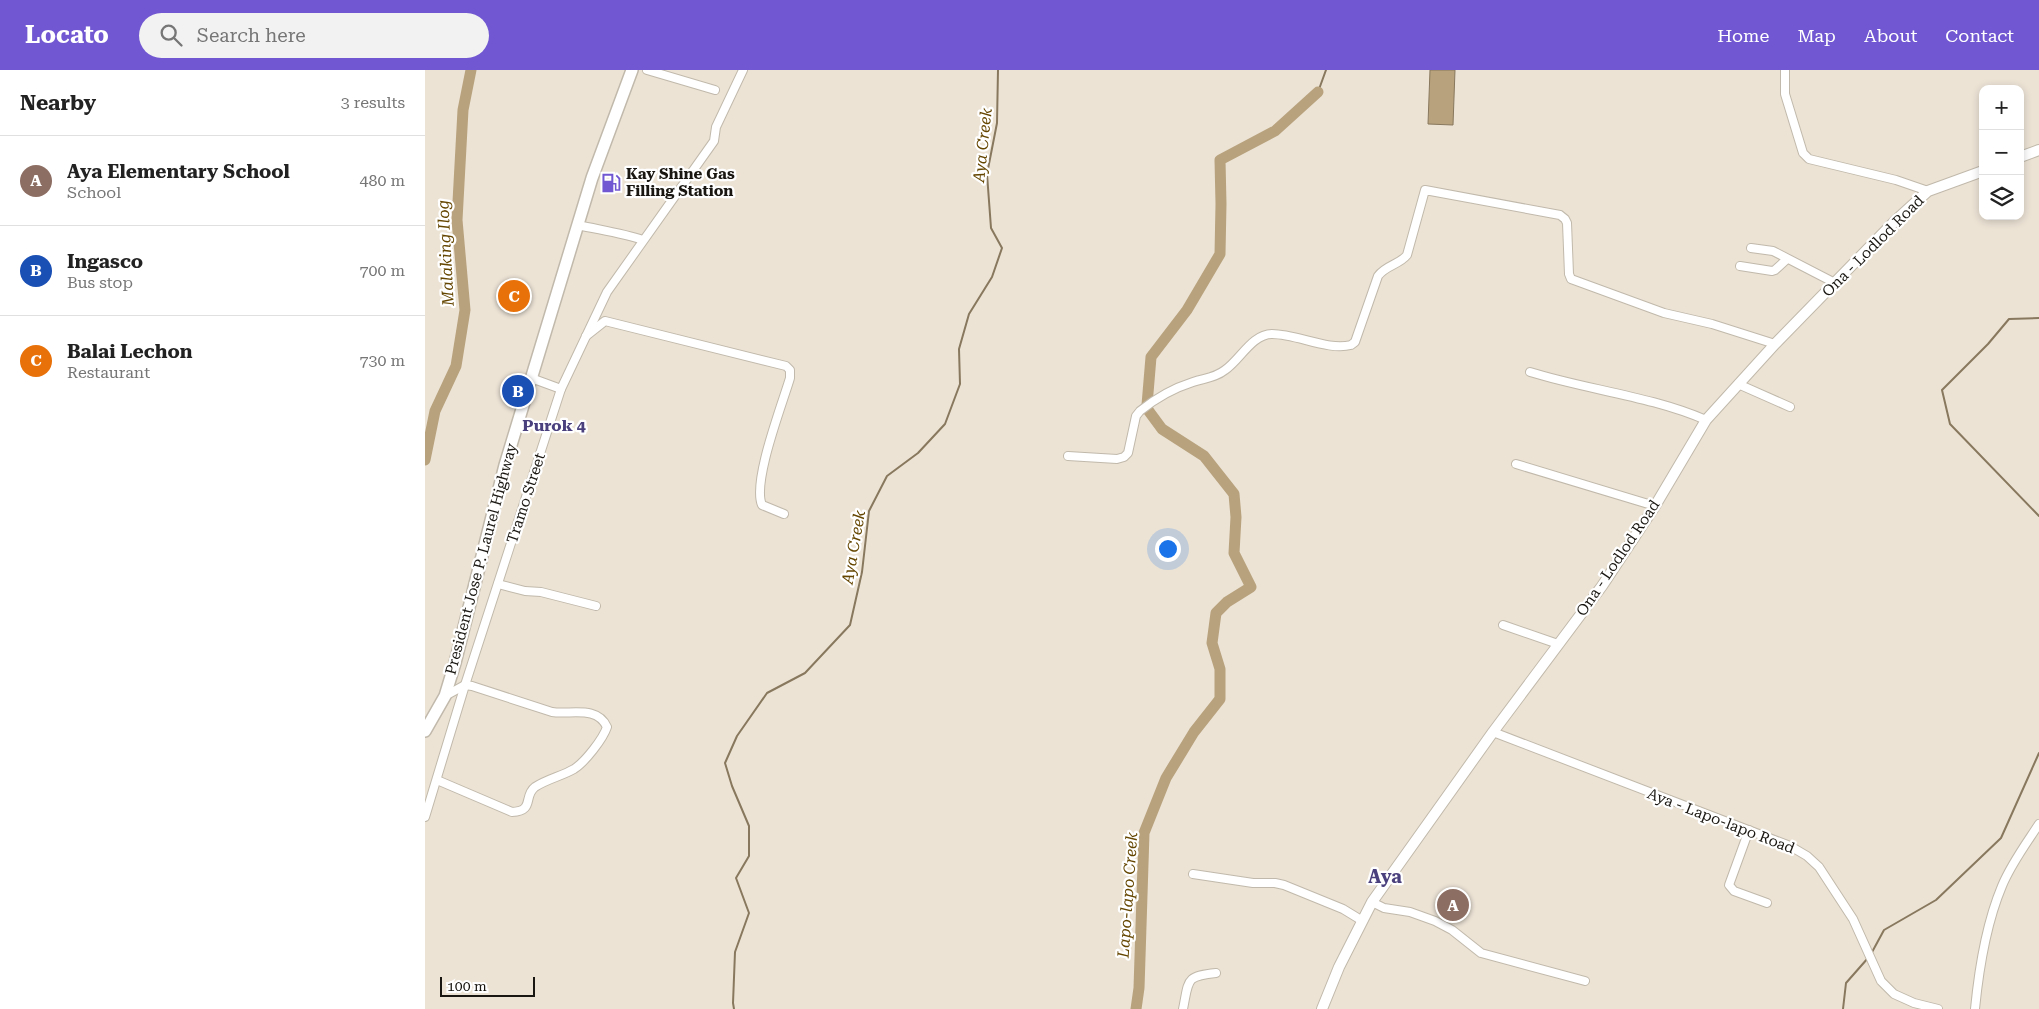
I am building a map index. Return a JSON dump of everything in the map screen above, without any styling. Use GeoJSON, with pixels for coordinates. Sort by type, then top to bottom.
{"type":"FeatureCollection","features":[{"type":"Feature","properties":{"kind":"highway","name":"President Jose P. Laurel Highway"},"geometry":{"type":"LineString","coordinates":[[425,731],[445,696],[496,496],[531,378],[611,123],[632,70]]}},
{"type":"Feature","properties":{"kind":"main road"},"geometry":{"type":"LineString","coordinates":[[2024,156],[2039,150]]}},
{"type":"Feature","properties":{"kind":"main road","name":"Ona - Lodlod Road"},"geometry":{"type":"LineString","coordinates":[[1323,1009],[1330,986],[1361,920],[1372,902],[1493,732],[1602,586],[1655,506],[1706,420],[1775,344],[1895,221],[1928,191],[1979,172]]}},
{"type":"Feature","properties":{"kind":"street"},"geometry":{"type":"LineString","coordinates":[[647,70],[715,90]]}},
{"type":"Feature","properties":{"kind":"street","name":"Tramo Street"},"geometry":{"type":"LineString","coordinates":[[425,817],[465,686],[561,389],[607,292],[714,140],[717,127],[743,70]]}},
{"type":"Feature","properties":{"kind":"street"},"geometry":{"type":"LineString","coordinates":[[1785,70],[1787,102],[1803,153],[1809,159],[1896,180],[1928,191]]}},
{"type":"Feature","properties":{"kind":"street"},"geometry":{"type":"LineString","coordinates":[[1068,456],[1117,459],[1124,457],[1128,453],[1136,416],[1140,410],[1177,388],[1217,376],[1233,365],[1260,337],[1271,334],[1333,345],[1351,345],[1355,342],[1378,276],[1385,268],[1403,260],[1407,255],[1425,190],[1560,215],[1567,223],[1569,274],[1571,279],[1664,313],[1712,324],[1775,344]]}},
{"type":"Feature","properties":{"kind":"street"},"geometry":{"type":"LineString","coordinates":[[578,225],[602,231],[616,232],[643,240]]}},
{"type":"Feature","properties":{"kind":"street"},"geometry":{"type":"LineString","coordinates":[[1751,248],[1766,249],[1835,283]]}},
{"type":"Feature","properties":{"kind":"street"},"geometry":{"type":"LineString","coordinates":[[1740,266],[1772,271],[1787,259]]}},
{"type":"Feature","properties":{"kind":"street"},"geometry":{"type":"LineString","coordinates":[[584,337],[605,321],[786,366],[790,370],[790,378],[759,489],[762,505],[784,514]]}},
{"type":"Feature","properties":{"kind":"street"},"geometry":{"type":"LineString","coordinates":[[1531,372],[1563,382],[1681,410],[1706,420]]}},
{"type":"Feature","properties":{"kind":"street"},"geometry":{"type":"LineString","coordinates":[[531,378],[561,389]]}},
{"type":"Feature","properties":{"kind":"street"},"geometry":{"type":"LineString","coordinates":[[1738,384],[1790,407]]}},
{"type":"Feature","properties":{"kind":"street"},"geometry":{"type":"LineString","coordinates":[[1516,464],[1655,506]]}},
{"type":"Feature","properties":{"kind":"street"},"geometry":{"type":"LineString","coordinates":[[498,584],[525,591],[541,592],[596,606]]}},
{"type":"Feature","properties":{"kind":"street"},"geometry":{"type":"LineString","coordinates":[[1503,626],[1559,644]]}},
{"type":"Feature","properties":{"kind":"street"},"geometry":{"type":"LineString","coordinates":[[437,780],[512,812],[520,812],[525,808],[535,787],[575,768],[604,737],[607,727],[605,722],[589,712],[579,710],[562,713],[552,712],[472,686],[465,686],[445,696]]}},
{"type":"Feature","properties":{"kind":"street","name":"Aya - Lapo-lapo Road"},"geometry":{"type":"LineString","coordinates":[[1493,732],[1790,846],[1807,856],[1819,867],[1853,919],[1881,981],[1894,994],[1914,1003],[1938,1009]]}},
{"type":"Feature","properties":{"kind":"street"},"geometry":{"type":"LineString","coordinates":[[1975,1009],[1981,963],[1995,904],[2020,851],[2039,824]]}},
{"type":"Feature","properties":{"kind":"street"},"geometry":{"type":"LineString","coordinates":[[1749,830],[1729,885],[1734,892],[1767,903]]}},
{"type":"Feature","properties":{"kind":"street"},"geometry":{"type":"LineString","coordinates":[[1193,874],[1253,884],[1275,883],[1284,885],[1343,909],[1361,920]]}},
{"type":"Feature","properties":{"kind":"street"},"geometry":{"type":"LineString","coordinates":[[1372,902],[1384,908],[1410,912],[1435,921],[1452,930],[1481,953],[1585,981]]}},
{"type":"Feature","properties":{"kind":"street"},"geometry":{"type":"LineString","coordinates":[[1183,1009],[1187,987],[1192,978],[1216,974]]}},
{"type":"Feature","properties":{"kind":"shaded area"},"geometry":{"type":"Polygon","coordinates":[[[1430,70],[1455,70],[1453,125],[1428,124],[1430,70]]]}},
{"type":"Feature","properties":{"kind":"waterway","name":"Malaking Ilog"},"geometry":{"type":"LineString","coordinates":[[425,460],[435,411],[456,366],[465,310],[457,220],[463,110],[471,70]]}},
{"type":"Feature","properties":{"kind":"waterway","name":"Aya Creek"},"geometry":{"type":"LineString","coordinates":[[734,1009],[735,952],[749,913],[736,878],[749,856],[749,826],[732,786],[725,763],[737,736],[767,693],[805,673],[850,625],[862,572],[869,511],[887,476],[918,453],[945,424],[960,384],[959,349],[969,314],[992,277],[1002,248],[991,228],[987,174],[997,123],[998,70]]}},
{"type":"Feature","properties":{"kind":"waterway","name":"Lapo-lapo Creek"},"geometry":{"type":"LineString","coordinates":[[1318,92],[1326,70]]}},
{"type":"Feature","properties":{"kind":"waterway","name":"Lapo-lapo Creek"},"geometry":{"type":"LineString","coordinates":[[1136,1009],[1139,988],[1144,833],[1166,778],[1194,732],[1220,699],[1220,669],[1212,643],[1216,613],[1227,602],[1251,587],[1234,553],[1236,517],[1234,494],[1204,456],[1162,429],[1148,410],[1151,357],[1187,310],[1220,254],[1220,160],[1275,131],[1318,92]]}},
{"type":"Feature","properties":{"kind":"waterway"},"geometry":{"type":"LineString","coordinates":[[2039,318],[2009,319],[1988,344],[1942,390],[1950,424],[2039,516]]}},
{"type":"Feature","properties":{"kind":"waterway"},"geometry":{"type":"LineString","coordinates":[[1871,954],[1884,930],[1936,900],[2001,838],[2039,753]]}},
{"type":"Feature","properties":{"kind":"waterway"},"geometry":{"type":"LineString","coordinates":[[1843,1009],[1846,983],[1868,958]]}},
{"type":"Feature","properties":{"kind":"place","name":"Kay Shine Gas Filling Station"},"geometry":{"type":"Point","coordinates":[611,183]}},
{"type":"Feature","properties":{"kind":"place","name":"Balai Lechon"},"geometry":{"type":"Point","coordinates":[514,296]}},
{"type":"Feature","properties":{"kind":"place","name":"Ingasco"},"geometry":{"type":"Point","coordinates":[518,391]}},
{"type":"Feature","properties":{"kind":"place","name":"Aya Elementary School"},"geometry":{"type":"Point","coordinates":[1453,905]}},
{"type":"Feature","properties":{"kind":"district","name":"Purok 4"},"geometry":{"type":"Point","coordinates":[554,425]}},
{"type":"Feature","properties":{"kind":"district","name":"Aya"},"geometry":{"type":"Point","coordinates":[1385,877]}}]}
